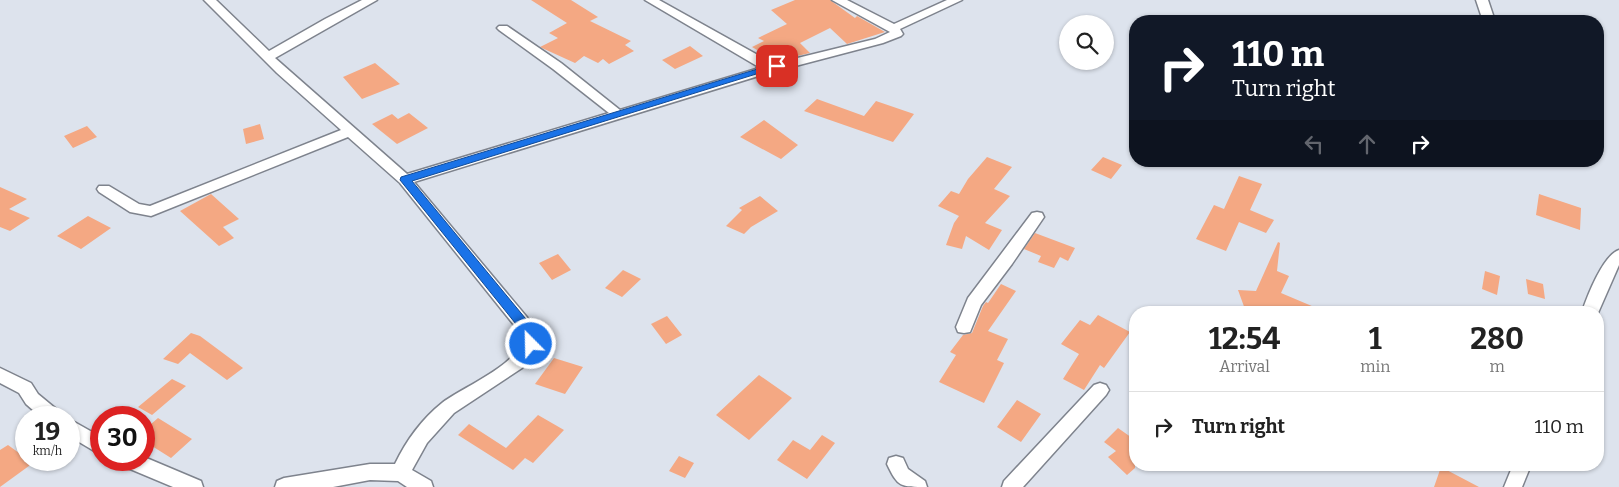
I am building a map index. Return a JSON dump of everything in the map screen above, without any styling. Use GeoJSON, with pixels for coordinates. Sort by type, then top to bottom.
{"type":"FeatureCollection","features":[{"type":"Feature","properties":{"kind":"street"},"geometry":{"type":"LineString","coordinates":[[210,0],[268,57],[405,180],[530,333],[531,344],[522,357],[510,368],[449,408],[415,445],[408,455],[401,473]]}},
{"type":"Feature","properties":{"kind":"street"},"geometry":{"type":"LineString","coordinates":[[268,57],[357,4],[371,0]]}},
{"type":"Feature","properties":{"kind":"street"},"geometry":{"type":"LineString","coordinates":[[651,0],[761,62],[763,66],[761,70]]}},
{"type":"Feature","properties":{"kind":"street"},"geometry":{"type":"LineString","coordinates":[[405,180],[761,70],[879,41],[897,34],[894,28],[838,0]]}},
{"type":"Feature","properties":{"kind":"street"},"geometry":{"type":"LineString","coordinates":[[894,28],[956,0]]}},
{"type":"Feature","properties":{"kind":"street"},"geometry":{"type":"LineString","coordinates":[[1482,0],[1487,15]]}},
{"type":"Feature","properties":{"kind":"street"},"geometry":{"type":"LineString","coordinates":[[503,28],[557,66],[619,115]]}},
{"type":"Feature","properties":{"kind":"street"},"geometry":{"type":"LineString","coordinates":[[104,189],[135,208],[151,211],[350,131]]}},
{"type":"Feature","properties":{"kind":"street"},"geometry":{"type":"LineString","coordinates":[[964,327],[974,302],[1007,260],[1037,217]]}},
{"type":"Feature","properties":{"kind":"street"},"geometry":{"type":"LineString","coordinates":[[1593,306],[1612,263],[1619,256]]}},
{"type":"Feature","properties":{"kind":"street"},"geometry":{"type":"LineString","coordinates":[[0,375],[25,388],[32,399],[40,406]]}},
{"type":"Feature","properties":{"kind":"street"},"geometry":{"type":"LineString","coordinates":[[1011,487],[1100,390]]}},
{"type":"Feature","properties":{"kind":"street"},"geometry":{"type":"LineString","coordinates":[[896,464],[901,475],[918,487]]}},
{"type":"Feature","properties":{"kind":"street"},"geometry":{"type":"LineString","coordinates":[[155,471],[194,487]]}},
{"type":"Feature","properties":{"kind":"street"},"geometry":{"type":"LineString","coordinates":[[1513,487],[1520,471]]}},
{"type":"Feature","properties":{"kind":"street"},"geometry":{"type":"LineString","coordinates":[[291,487],[370,472],[401,473],[424,487]]}},
{"type":"Feature","properties":{"kind":"building"},"geometry":{"type":"Polygon","coordinates":[[[531,0],[571,0],[598,17],[590,21],[631,41],[625,45],[634,51],[609,64],[603,59],[598,63],[584,56],[575,63],[542,48],[540,47],[558,38],[549,33],[567,23],[531,0]]]}},
{"type":"Feature","properties":{"kind":"building"},"geometry":{"type":"Polygon","coordinates":[[[795,0],[830,0],[855,18],[857,16],[885,32],[847,44],[830,28],[800,43],[810,53],[776,61],[752,47],[764,41],[758,38],[787,24],[771,10],[795,0]]]}},
{"type":"Feature","properties":{"kind":"building"},"geometry":{"type":"Polygon","coordinates":[[[690,46],[703,56],[675,69],[662,60],[690,46]]]}},
{"type":"Feature","properties":{"kind":"building"},"geometry":{"type":"Polygon","coordinates":[[[375,63],[400,84],[362,99],[343,77],[375,63]]]}},
{"type":"Feature","properties":{"kind":"building"},"geometry":{"type":"Polygon","coordinates":[[[817,99],[864,116],[876,101],[914,114],[893,142],[804,111],[817,99]]]}},
{"type":"Feature","properties":{"kind":"building"},"geometry":{"type":"Polygon","coordinates":[[[409,113],[428,128],[397,144],[372,124],[392,114],[398,119],[409,113]]]}},
{"type":"Feature","properties":{"kind":"building"},"geometry":{"type":"Polygon","coordinates":[[[764,120],[798,145],[781,159],[740,137],[764,120]]]}},
{"type":"Feature","properties":{"kind":"building"},"geometry":{"type":"Polygon","coordinates":[[[260,124],[264,139],[246,144],[243,129],[260,124]]]}},
{"type":"Feature","properties":{"kind":"building"},"geometry":{"type":"Polygon","coordinates":[[[87,126],[97,137],[73,148],[64,136],[87,126]]]}},
{"type":"Feature","properties":{"kind":"building"},"geometry":{"type":"Polygon","coordinates":[[[987,157],[1012,167],[994,189],[1010,196],[985,223],[1002,230],[989,250],[966,236],[962,249],[946,245],[954,223],[959,216],[938,206],[951,191],[959,194],[968,179],[987,157]]]}},
{"type":"Feature","properties":{"kind":"building"},"geometry":{"type":"Polygon","coordinates":[[[1103,157],[1122,165],[1111,179],[1091,170],[1103,157]]]}},
{"type":"Feature","properties":{"kind":"building"},"geometry":{"type":"Polygon","coordinates":[[[1239,176],[1262,184],[1250,210],[1274,220],[1266,233],[1239,222],[1226,251],[1196,239],[1214,205],[1224,209],[1239,176]]]}},
{"type":"Feature","properties":{"kind":"building"},"geometry":{"type":"Polygon","coordinates":[[[0,187],[27,199],[9,209],[30,218],[10,231],[0,227],[0,187]]]}},
{"type":"Feature","properties":{"kind":"building"},"geometry":{"type":"Polygon","coordinates":[[[211,194],[239,219],[223,227],[234,238],[219,246],[180,211],[211,194]]]}},
{"type":"Feature","properties":{"kind":"building"},"geometry":{"type":"Polygon","coordinates":[[[1539,194],[1581,208],[1580,230],[1536,215],[1539,194]]]}},
{"type":"Feature","properties":{"kind":"building"},"geometry":{"type":"Polygon","coordinates":[[[760,196],[778,211],[751,227],[744,234],[726,226],[742,210],[739,208],[760,196]]]}},
{"type":"Feature","properties":{"kind":"building"},"geometry":{"type":"Polygon","coordinates":[[[88,216],[111,228],[81,249],[57,236],[88,216]]]}},
{"type":"Feature","properties":{"kind":"building"},"geometry":{"type":"Polygon","coordinates":[[[1035,233],[1075,248],[1068,261],[1060,257],[1054,268],[1038,262],[1041,256],[1024,249],[1035,233]]]}},
{"type":"Feature","properties":{"kind":"building"},"geometry":{"type":"Polygon","coordinates":[[[1278,242],[1280,243],[1277,271],[1289,276],[1281,293],[1312,306],[1244,306],[1238,290],[1256,291],[1278,242]]]}},
{"type":"Feature","properties":{"kind":"building"},"geometry":{"type":"Polygon","coordinates":[[[558,254],[571,270],[552,280],[539,263],[558,254]]]}},
{"type":"Feature","properties":{"kind":"building"},"geometry":{"type":"Polygon","coordinates":[[[623,270],[641,279],[622,297],[605,288],[623,270]]]}},
{"type":"Feature","properties":{"kind":"building"},"geometry":{"type":"Polygon","coordinates":[[[1485,271],[1500,276],[1497,295],[1482,289],[1485,271]]]}},
{"type":"Feature","properties":{"kind":"building"},"geometry":{"type":"Polygon","coordinates":[[[1526,279],[1543,284],[1545,299],[1528,294],[1526,279]]]}},
{"type":"Feature","properties":{"kind":"building"},"geometry":{"type":"Polygon","coordinates":[[[1001,284],[1016,291],[988,331],[1008,339],[997,360],[1004,363],[984,403],[939,382],[956,355],[950,352],[963,335],[972,333],[983,306],[986,302],[988,303],[1001,284]]]}},
{"type":"Feature","properties":{"kind":"building"},"geometry":{"type":"Polygon","coordinates":[[[1098,315],[1129,331],[1129,333],[1104,368],[1100,365],[1084,390],[1063,379],[1079,354],[1061,344],[1080,320],[1090,325],[1098,315]]]}},
{"type":"Feature","properties":{"kind":"building"},"geometry":{"type":"Polygon","coordinates":[[[667,316],[682,335],[666,344],[651,324],[667,316]]]}},
{"type":"Feature","properties":{"kind":"building"},"geometry":{"type":"Polygon","coordinates":[[[191,333],[200,336],[243,368],[227,380],[190,353],[178,364],[163,359],[191,333]]]}},
{"type":"Feature","properties":{"kind":"building"},"geometry":{"type":"Polygon","coordinates":[[[554,358],[583,367],[565,394],[535,384],[554,358]]]}},
{"type":"Feature","properties":{"kind":"building"},"geometry":{"type":"Polygon","coordinates":[[[759,375],[792,398],[749,440],[716,415],[759,375]]]}},
{"type":"Feature","properties":{"kind":"building"},"geometry":{"type":"Polygon","coordinates":[[[172,379],[186,386],[155,412],[155,406],[139,406],[172,379]]]}},
{"type":"Feature","properties":{"kind":"building"},"geometry":{"type":"Polygon","coordinates":[[[1017,400],[1041,414],[1021,442],[997,427],[1017,400]]]}},
{"type":"Feature","properties":{"kind":"building"},"geometry":{"type":"Polygon","coordinates":[[[538,415],[564,430],[533,463],[525,458],[513,470],[458,435],[469,424],[506,448],[538,415]]]}},
{"type":"Feature","properties":{"kind":"building"},"geometry":{"type":"Polygon","coordinates":[[[158,418],[192,439],[171,458],[155,448],[155,421],[158,418]]]}},
{"type":"Feature","properties":{"kind":"building"},"geometry":{"type":"Polygon","coordinates":[[[1118,428],[1129,436],[1129,471],[1132,471],[1127,475],[1108,457],[1116,451],[1104,442],[1118,428]]]}},
{"type":"Feature","properties":{"kind":"building"},"geometry":{"type":"Polygon","coordinates":[[[822,435],[835,443],[807,479],[777,460],[793,440],[810,450],[822,435]]]}},
{"type":"Feature","properties":{"kind":"building"},"geometry":{"type":"Polygon","coordinates":[[[8,445],[15,450],[15,471],[22,471],[0,487],[0,450],[8,445]]]}},
{"type":"Feature","properties":{"kind":"building"},"geometry":{"type":"Polygon","coordinates":[[[679,456],[694,463],[685,478],[669,471],[679,456]]]}},
{"type":"Feature","properties":{"kind":"building"},"geometry":{"type":"Polygon","coordinates":[[[1440,471],[1449,471],[1479,487],[1434,487],[1440,471]]]}},
{"type":"Feature","properties":{"kind":"route"},"geometry":{"type":"LineString","coordinates":[[531,344],[530,333],[405,180],[777,66]]}}]}
